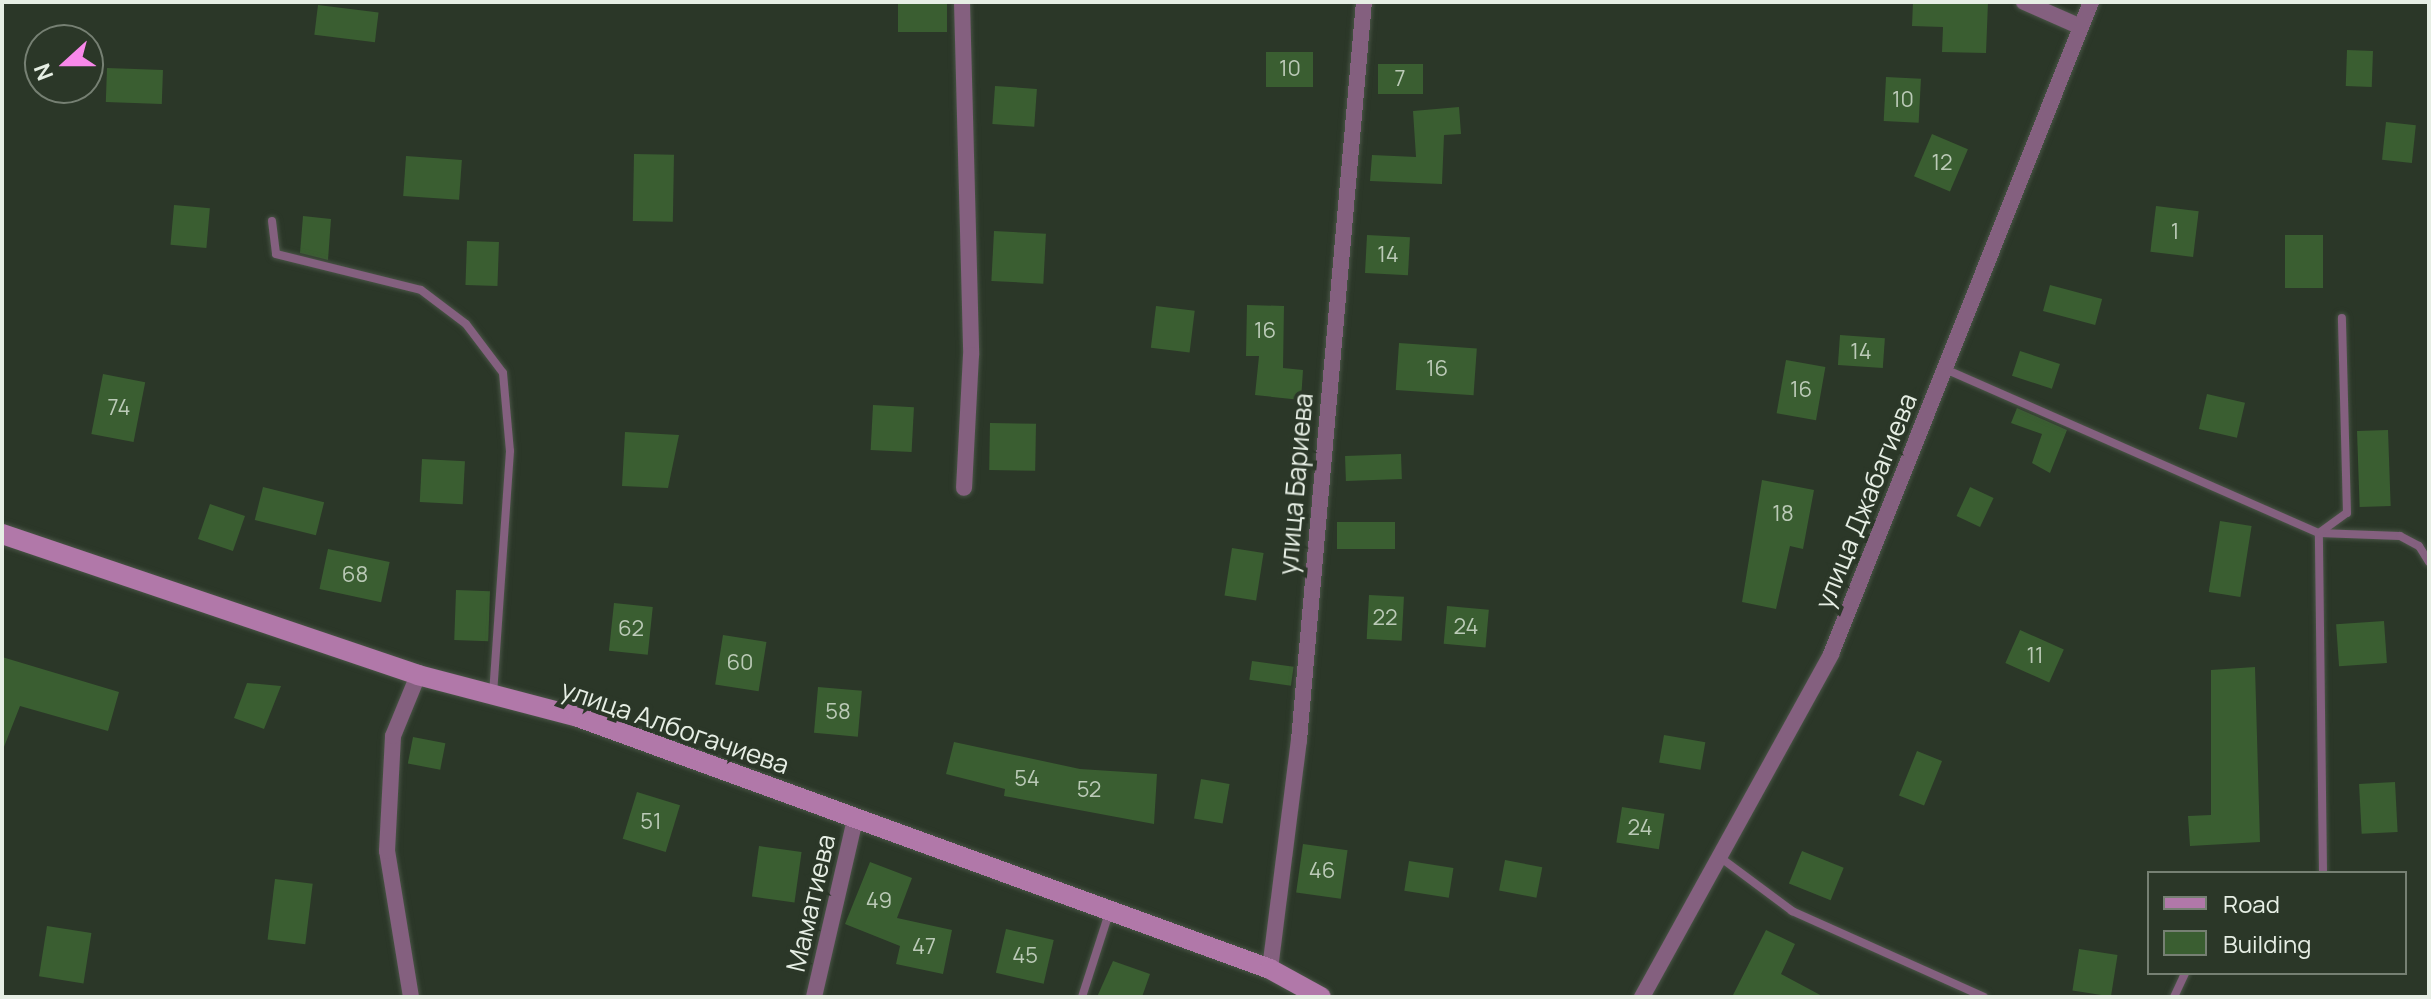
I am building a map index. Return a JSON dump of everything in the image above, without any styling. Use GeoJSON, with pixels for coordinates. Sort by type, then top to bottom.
{"type":"FeatureCollection","features":[{"type":"Feature","properties":{"kind":"street"},"geometry":{"type":"LineString","coordinates":[[962,2],[971,355],[964,488]]}},
{"type":"Feature","properties":{"kind":"street","name":"улица Бариева"},"geometry":{"type":"LineString","coordinates":[[1270,969],[1299,740],[1364,2]]}},
{"type":"Feature","properties":{"kind":"street"},"geometry":{"type":"LineString","coordinates":[[2024,2],[2081,27]]}},
{"type":"Feature","properties":{"kind":"street","name":"улица Джабагиева"},"geometry":{"type":"LineString","coordinates":[[1642,997],[1831,654],[2091,2]]}},
{"type":"Feature","properties":{"kind":"street","name":"улица Албогачиева"},"geometry":{"type":"LineString","coordinates":[[2,534],[418,675],[578,717],[1109,913],[1270,969],[1321,997]]}},
{"type":"Feature","properties":{"kind":"street"},"geometry":{"type":"LineString","coordinates":[[393,997],[410,992],[387,851],[393,736],[418,675]]}},
{"type":"Feature","properties":{"kind":"street","name":"Маматиева"},"geometry":{"type":"LineString","coordinates":[[814,997],[855,819]]}},
{"type":"Feature","properties":{"kind":"lane"},"geometry":{"type":"LineString","coordinates":[[272,221],[276,254],[421,290],[466,324],[503,373],[510,451],[493,695]]}},
{"type":"Feature","properties":{"kind":"lane"},"geometry":{"type":"LineString","coordinates":[[2319,533],[2347,513],[2342,318]]}},
{"type":"Feature","properties":{"kind":"lane"},"geometry":{"type":"LineString","coordinates":[[1945,369],[2319,533],[2400,536],[2419,546],[2429,562]]}},
{"type":"Feature","properties":{"kind":"lane"},"geometry":{"type":"LineString","coordinates":[[2319,533],[2323,871]]}},
{"type":"Feature","properties":{"kind":"lane"},"geometry":{"type":"LineString","coordinates":[[1721,858],[1792,911],[1984,997]]}},
{"type":"Feature","properties":{"kind":"lane"},"geometry":{"type":"LineString","coordinates":[[1082,997],[1109,913]]}},
{"type":"Feature","properties":{"kind":"lane"},"geometry":{"type":"LineString","coordinates":[[2174,997],[2184,975]]}},
{"type":"Feature","properties":{"kind":"building"},"geometry":{"type":"Polygon","coordinates":[[[898,2],[947,2],[947,32],[898,32],[898,2]]]}},
{"type":"Feature","properties":{"kind":"building"},"geometry":{"type":"Polygon","coordinates":[[[1913,2],[1988,2],[1986,53],[1942,52],[1943,27],[1912,26],[1913,2]]]}},
{"type":"Feature","properties":{"kind":"building"},"geometry":{"type":"Polygon","coordinates":[[[318,5],[379,12],[375,42],[314,35],[318,5]]]}},
{"type":"Feature","properties":{"kind":"building"},"geometry":{"type":"Polygon","coordinates":[[[2347,50],[2373,51],[2372,87],[2346,86],[2347,50]]]}},
{"type":"Feature","properties":{"kind":"building"},"geometry":{"type":"Polygon","coordinates":[[[1266,52],[1313,52],[1313,87],[1266,87],[1266,52]]]}},
{"type":"Feature","properties":{"kind":"building"},"geometry":{"type":"Polygon","coordinates":[[[1378,64],[1423,64],[1423,94],[1378,94],[1378,64]]]}},
{"type":"Feature","properties":{"kind":"building"},"geometry":{"type":"Polygon","coordinates":[[[107,68],[163,70],[162,104],[106,102],[107,68]]]}},
{"type":"Feature","properties":{"kind":"building"},"geometry":{"type":"Polygon","coordinates":[[[1886,77],[1921,79],[1919,123],[1884,121],[1886,77]]]}},
{"type":"Feature","properties":{"kind":"building"},"geometry":{"type":"Polygon","coordinates":[[[995,86],[1037,89],[1034,127],[992,124],[995,86]]]}},
{"type":"Feature","properties":{"kind":"building"},"geometry":{"type":"Polygon","coordinates":[[[1459,107],[1461,134],[1444,135],[1442,184],[1370,181],[1372,155],[1416,157],[1413,111],[1459,107]]]}},
{"type":"Feature","properties":{"kind":"building"},"geometry":{"type":"Polygon","coordinates":[[[2386,122],[2416,125],[2412,163],[2382,160],[2386,122]]]}},
{"type":"Feature","properties":{"kind":"building"},"geometry":{"type":"Polygon","coordinates":[[[1932,134],[1968,149],[1950,192],[1914,176],[1932,134]]]}},
{"type":"Feature","properties":{"kind":"building"},"geometry":{"type":"Polygon","coordinates":[[[634,154],[674,155],[673,222],[633,221],[634,154]]]}},
{"type":"Feature","properties":{"kind":"building"},"geometry":{"type":"Polygon","coordinates":[[[406,156],[462,160],[459,200],[403,196],[406,156]]]}},
{"type":"Feature","properties":{"kind":"building"},"geometry":{"type":"Polygon","coordinates":[[[174,205],[210,208],[206,248],[171,245],[174,205]]]}},
{"type":"Feature","properties":{"kind":"building"},"geometry":{"type":"Polygon","coordinates":[[[2156,206],[2199,211],[2193,257],[2150,252],[2156,206]]]}},
{"type":"Feature","properties":{"kind":"building"},"geometry":{"type":"Polygon","coordinates":[[[303,216],[331,219],[328,260],[300,253],[303,216]]]}},
{"type":"Feature","properties":{"kind":"building"},"geometry":{"type":"Polygon","coordinates":[[[994,231],[1046,234],[1043,284],[991,281],[994,231]]]}},
{"type":"Feature","properties":{"kind":"building"},"geometry":{"type":"Polygon","coordinates":[[[1367,235],[1410,237],[1408,275],[1365,273],[1367,235]]]}},
{"type":"Feature","properties":{"kind":"building"},"geometry":{"type":"Polygon","coordinates":[[[2285,235],[2323,235],[2323,288],[2285,288],[2285,235]]]}},
{"type":"Feature","properties":{"kind":"building"},"geometry":{"type":"Polygon","coordinates":[[[467,241],[499,242],[497,286],[465,285],[467,241]]]}},
{"type":"Feature","properties":{"kind":"building"},"geometry":{"type":"Polygon","coordinates":[[[2050,285],[2102,299],[2095,325],[2043,311],[2050,285]]]}},
{"type":"Feature","properties":{"kind":"building"},"geometry":{"type":"Polygon","coordinates":[[[1247,305],[1284,306],[1283,368],[1303,370],[1301,400],[1255,395],[1259,356],[1246,356],[1247,305]]]}},
{"type":"Feature","properties":{"kind":"building"},"geometry":{"type":"Polygon","coordinates":[[[1156,306],[1195,311],[1190,352],[1151,348],[1156,306]]]}},
{"type":"Feature","properties":{"kind":"building"},"geometry":{"type":"Polygon","coordinates":[[[1840,335],[1885,338],[1883,368],[1838,365],[1840,335]]]}},
{"type":"Feature","properties":{"kind":"building"},"geometry":{"type":"Polygon","coordinates":[[[1399,343],[1477,348],[1474,395],[1396,390],[1399,343]]]}},
{"type":"Feature","properties":{"kind":"building"},"geometry":{"type":"Polygon","coordinates":[[[2020,351],[2060,364],[2052,389],[2012,376],[2020,351]]]}},
{"type":"Feature","properties":{"kind":"building"},"geometry":{"type":"Polygon","coordinates":[[[1786,360],[1825,367],[1816,420],[1777,413],[1786,360]]]}},
{"type":"Feature","properties":{"kind":"building"},"geometry":{"type":"Polygon","coordinates":[[[103,374],[145,382],[134,442],[91,434],[103,374]]]}},
{"type":"Feature","properties":{"kind":"building"},"geometry":{"type":"Polygon","coordinates":[[[2207,394],[2245,403],[2237,438],[2199,429],[2207,394]]]}},
{"type":"Feature","properties":{"kind":"building"},"geometry":{"type":"Polygon","coordinates":[[[873,405],[914,407],[912,452],[871,450],[873,405]]]}},
{"type":"Feature","properties":{"kind":"building"},"geometry":{"type":"Polygon","coordinates":[[[2017,408],[2067,430],[2050,473],[2032,463],[2042,434],[2011,423],[2017,408]]]}},
{"type":"Feature","properties":{"kind":"building"},"geometry":{"type":"Polygon","coordinates":[[[990,423],[1036,424],[1035,471],[989,470],[990,423]]]}},
{"type":"Feature","properties":{"kind":"building"},"geometry":{"type":"Polygon","coordinates":[[[2388,430],[2391,506],[2360,507],[2357,431],[2388,430]]]}},
{"type":"Feature","properties":{"kind":"building"},"geometry":{"type":"Polygon","coordinates":[[[625,432],[679,435],[668,488],[622,486],[625,432]]]}},
{"type":"Feature","properties":{"kind":"building"},"geometry":{"type":"Polygon","coordinates":[[[1401,454],[1402,479],[1346,481],[1345,456],[1401,454]]]}},
{"type":"Feature","properties":{"kind":"building"},"geometry":{"type":"Polygon","coordinates":[[[422,459],[465,461],[463,504],[420,502],[422,459]]]}},
{"type":"Feature","properties":{"kind":"building"},"geometry":{"type":"Polygon","coordinates":[[[1762,480],[1814,490],[1803,549],[1790,546],[1776,609],[1742,602],[1762,480]]]}},
{"type":"Feature","properties":{"kind":"building"},"geometry":{"type":"Polygon","coordinates":[[[263,487],[324,502],[316,535],[255,520],[263,487]]]}},
{"type":"Feature","properties":{"kind":"building"},"geometry":{"type":"Polygon","coordinates":[[[1970,487],[1994,498],[1980,527],[1956,516],[1970,487]]]}},
{"type":"Feature","properties":{"kind":"building"},"geometry":{"type":"Polygon","coordinates":[[[210,504],[245,516],[233,551],[198,539],[210,504]]]}},
{"type":"Feature","properties":{"kind":"building"},"geometry":{"type":"Polygon","coordinates":[[[2220,521],[2252,526],[2240,597],[2209,592],[2220,521]]]}},
{"type":"Feature","properties":{"kind":"building"},"geometry":{"type":"Polygon","coordinates":[[[1337,522],[1395,522],[1395,549],[1337,549],[1337,522]]]}},
{"type":"Feature","properties":{"kind":"building"},"geometry":{"type":"Polygon","coordinates":[[[1232,548],[1264,553],[1256,600],[1224,595],[1232,548]]]}},
{"type":"Feature","properties":{"kind":"building"},"geometry":{"type":"Polygon","coordinates":[[[328,549],[390,562],[381,602],[319,589],[328,549]]]}},
{"type":"Feature","properties":{"kind":"building"},"geometry":{"type":"Polygon","coordinates":[[[456,590],[490,591],[488,641],[454,640],[456,590]]]}},
{"type":"Feature","properties":{"kind":"building"},"geometry":{"type":"Polygon","coordinates":[[[1369,595],[1404,597],[1402,641],[1367,639],[1369,595]]]}},
{"type":"Feature","properties":{"kind":"building"},"geometry":{"type":"Polygon","coordinates":[[[614,603],[653,607],[648,655],[609,651],[614,603]]]}},
{"type":"Feature","properties":{"kind":"building"},"geometry":{"type":"Polygon","coordinates":[[[1447,606],[1489,610],[1486,648],[1444,644],[1447,606]]]}},
{"type":"Feature","properties":{"kind":"building"},"geometry":{"type":"Polygon","coordinates":[[[2384,621],[2387,663],[2339,666],[2336,624],[2384,621]]]}},
{"type":"Feature","properties":{"kind":"building"},"geometry":{"type":"Polygon","coordinates":[[[2020,630],[2064,650],[2049,682],[2005,663],[2020,630]]]}},
{"type":"Feature","properties":{"kind":"building"},"geometry":{"type":"Polygon","coordinates":[[[723,635],[766,642],[759,691],[715,684],[723,635]]]}},
{"type":"Feature","properties":{"kind":"building"},"geometry":{"type":"Polygon","coordinates":[[[2,657],[119,692],[108,731],[20,706],[2,752],[2,657]]]}},
{"type":"Feature","properties":{"kind":"building"},"geometry":{"type":"Polygon","coordinates":[[[1252,661],[1294,667],[1291,686],[1249,680],[1252,661]]]}},
{"type":"Feature","properties":{"kind":"building"},"geometry":{"type":"Polygon","coordinates":[[[2255,667],[2260,842],[2190,846],[2188,816],[2211,815],[2211,670],[2255,667]]]}},
{"type":"Feature","properties":{"kind":"building"},"geometry":{"type":"Polygon","coordinates":[[[247,683],[281,686],[264,729],[234,718],[247,683]]]}},
{"type":"Feature","properties":{"kind":"building"},"geometry":{"type":"Polygon","coordinates":[[[818,687],[862,691],[858,737],[814,733],[818,687]]]}},
{"type":"Feature","properties":{"kind":"building"},"geometry":{"type":"Polygon","coordinates":[[[1664,735],[1705,742],[1700,770],[1659,763],[1664,735]]]}},
{"type":"Feature","properties":{"kind":"building"},"geometry":{"type":"Polygon","coordinates":[[[413,737],[445,743],[440,770],[408,764],[413,737]]]}},
{"type":"Feature","properties":{"kind":"building"},"geometry":{"type":"Polygon","coordinates":[[[954,742],[1080,769],[1157,774],[1154,824],[1004,796],[1005,789],[946,774],[954,742]]]}},
{"type":"Feature","properties":{"kind":"building"},"geometry":{"type":"Polygon","coordinates":[[[1917,751],[1942,761],[1924,806],[1899,796],[1917,751]]]}},
{"type":"Feature","properties":{"kind":"building"},"geometry":{"type":"Polygon","coordinates":[[[1201,779],[1230,784],[1223,823],[1194,818],[1201,779]]]}},
{"type":"Feature","properties":{"kind":"building"},"geometry":{"type":"Polygon","coordinates":[[[2395,782],[2398,832],[2362,834],[2359,784],[2395,782]]]}},
{"type":"Feature","properties":{"kind":"building"},"geometry":{"type":"Polygon","coordinates":[[[637,792],[680,805],[666,852],[623,839],[637,792]]]}},
{"type":"Feature","properties":{"kind":"building"},"geometry":{"type":"Polygon","coordinates":[[[1622,807],[1664,814],[1659,849],[1616,843],[1622,807]]]}},
{"type":"Feature","properties":{"kind":"building"},"geometry":{"type":"Polygon","coordinates":[[[1303,844],[1348,850],[1341,899],[1296,893],[1303,844]]]}},
{"type":"Feature","properties":{"kind":"building"},"geometry":{"type":"Polygon","coordinates":[[[759,846],[802,852],[794,902],[752,897],[759,846]]]}},
{"type":"Feature","properties":{"kind":"building"},"geometry":{"type":"Polygon","coordinates":[[[1802,851],[1844,868],[1831,900],[1789,883],[1802,851]]]}},
{"type":"Feature","properties":{"kind":"building"},"geometry":{"type":"Polygon","coordinates":[[[1505,860],[1542,867],[1536,898],[1499,890],[1505,860]]]}},
{"type":"Feature","properties":{"kind":"building"},"geometry":{"type":"Polygon","coordinates":[[[1409,861],[1453,868],[1449,898],[1404,891],[1409,861]]]}},
{"type":"Feature","properties":{"kind":"building"},"geometry":{"type":"Polygon","coordinates":[[[870,862],[912,878],[897,918],[952,930],[943,974],[896,964],[900,946],[845,924],[870,862]]]}},
{"type":"Feature","properties":{"kind":"building"},"geometry":{"type":"Polygon","coordinates":[[[275,879],[313,884],[305,944],[268,940],[275,879]]]}},
{"type":"Feature","properties":{"kind":"building"},"geometry":{"type":"Polygon","coordinates":[[[47,926],[91,933],[83,983],[39,976],[47,926]]]}},
{"type":"Feature","properties":{"kind":"building"},"geometry":{"type":"Polygon","coordinates":[[[1006,929],[1054,940],[1044,984],[996,973],[1006,929]]]}},
{"type":"Feature","properties":{"kind":"building"},"geometry":{"type":"Polygon","coordinates":[[[1766,930],[1795,944],[1781,974],[1824,997],[1732,997],[1766,930]]]}},
{"type":"Feature","properties":{"kind":"building"},"geometry":{"type":"Polygon","coordinates":[[[2079,949],[2118,955],[2111,997],[2072,990],[2079,949]]]}},
{"type":"Feature","properties":{"kind":"building"},"geometry":{"type":"Polygon","coordinates":[[[1113,961],[1150,974],[1142,997],[1097,997],[1113,961]]]}}]}
